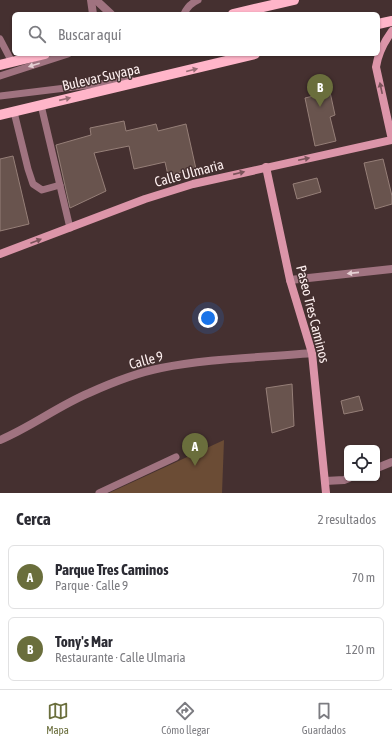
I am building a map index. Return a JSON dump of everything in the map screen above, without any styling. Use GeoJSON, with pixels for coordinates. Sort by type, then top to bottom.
{"type":"FeatureCollection","features":[{"type":"Feature","properties":{"kind":"main road"},"geometry":{"type":"LineString","coordinates":[[242,12],[294,0]]}},
{"type":"Feature","properties":{"kind":"main road"},"geometry":{"type":"LineString","coordinates":[[380,24],[392,21]]}},
{"type":"Feature","properties":{"kind":"main road"},"geometry":{"type":"LineString","coordinates":[[0,65],[37,56]]}},
{"type":"Feature","properties":{"kind":"main road","name":"Bulevar Suyapa"},"geometry":{"type":"LineString","coordinates":[[0,115],[247,56]]}},
{"type":"Feature","properties":{"kind":"street"},"geometry":{"type":"LineString","coordinates":[[91,0],[94,12]]}},
{"type":"Feature","properties":{"kind":"street"},"geometry":{"type":"LineString","coordinates":[[96,0],[109,12]]}},
{"type":"Feature","properties":{"kind":"street"},"geometry":{"type":"LineString","coordinates":[[380,52],[384,42],[392,32]]}},
{"type":"Feature","properties":{"kind":"street"},"geometry":{"type":"LineString","coordinates":[[378,56],[376,67],[392,140]]}},
{"type":"Feature","properties":{"kind":"street","name":"Calle Ulmaria"},"geometry":{"type":"LineString","coordinates":[[0,254],[172,190],[266,167],[392,140]]}},
{"type":"Feature","properties":{"kind":"street","name":"Paseo Tres Caminos"},"geometry":{"type":"LineString","coordinates":[[266,167],[290,280],[312,353],[326,493]]}},
{"type":"Feature","properties":{"kind":"street"},"geometry":{"type":"LineString","coordinates":[[290,280],[392,269]]}},
{"type":"Feature","properties":{"kind":"street","name":"Calle 9"},"geometry":{"type":"LineString","coordinates":[[0,440],[13,434],[63,404],[89,392],[160,368],[200,362],[312,353]]}},
{"type":"Feature","properties":{"kind":"street"},"geometry":{"type":"LineString","coordinates":[[380,467],[392,462]]}},
{"type":"Feature","properties":{"kind":"street"},"geometry":{"type":"LineString","coordinates":[[325,482],[344,480]]}},
{"type":"Feature","properties":{"kind":"lane"},"geometry":{"type":"LineString","coordinates":[[185,12],[191,3],[198,0]]}},
{"type":"Feature","properties":{"kind":"lane"},"geometry":{"type":"LineString","coordinates":[[0,39],[12,62]]}},
{"type":"Feature","properties":{"kind":"lane"},"geometry":{"type":"LineString","coordinates":[[0,76],[62,56]]}},
{"type":"Feature","properties":{"kind":"lane"},"geometry":{"type":"LineString","coordinates":[[0,96],[167,76]]}},
{"type":"Feature","properties":{"kind":"lane"},"geometry":{"type":"LineString","coordinates":[[41,105],[70,228]]}},
{"type":"Feature","properties":{"kind":"lane"},"geometry":{"type":"LineString","coordinates":[[14,112],[33,184],[42,190],[60,185]]}},
{"type":"Feature","properties":{"kind":"lane"},"geometry":{"type":"LineString","coordinates":[[99,493],[176,457]]}},
{"type":"Feature","properties":{"kind":"shaded area"},"geometry":{"type":"Polygon","coordinates":[[[224,440],[222,493],[109,493],[224,440]]]}},
{"type":"Feature","properties":{"kind":"building"},"geometry":{"type":"Polygon","coordinates":[[[330,92],[335,115],[330,117],[336,141],[315,146],[305,98],[330,92]]]}},
{"type":"Feature","properties":{"kind":"building"},"geometry":{"type":"Polygon","coordinates":[[[124,121],[126,131],[156,124],[158,131],[186,124],[196,169],[168,175],[165,162],[134,169],[129,146],[94,153],[106,191],[70,208],[56,145],[91,135],[90,128],[124,121]]]}},
{"type":"Feature","properties":{"kind":"building"},"geometry":{"type":"Polygon","coordinates":[[[13,156],[29,224],[0,231],[0,159],[13,156]]]}},
{"type":"Feature","properties":{"kind":"building"},"geometry":{"type":"Polygon","coordinates":[[[383,159],[392,196],[392,204],[375,209],[364,163],[383,159]]]}},
{"type":"Feature","properties":{"kind":"building"},"geometry":{"type":"Polygon","coordinates":[[[317,178],[321,192],[297,199],[293,184],[317,178]]]}},
{"type":"Feature","properties":{"kind":"building"},"geometry":{"type":"Polygon","coordinates":[[[292,384],[294,426],[272,433],[266,388],[292,384]]]}},
{"type":"Feature","properties":{"kind":"building"},"geometry":{"type":"Polygon","coordinates":[[[359,396],[363,410],[344,414],[341,401],[359,396]]]}},
{"type":"Feature","properties":{"kind":"place","name":"Tony's Mar"},"geometry":{"type":"Point","coordinates":[320,107]}},
{"type":"Feature","properties":{"kind":"place","name":"Parque Tres Caminos"},"geometry":{"type":"Point","coordinates":[195,466]}}]}
